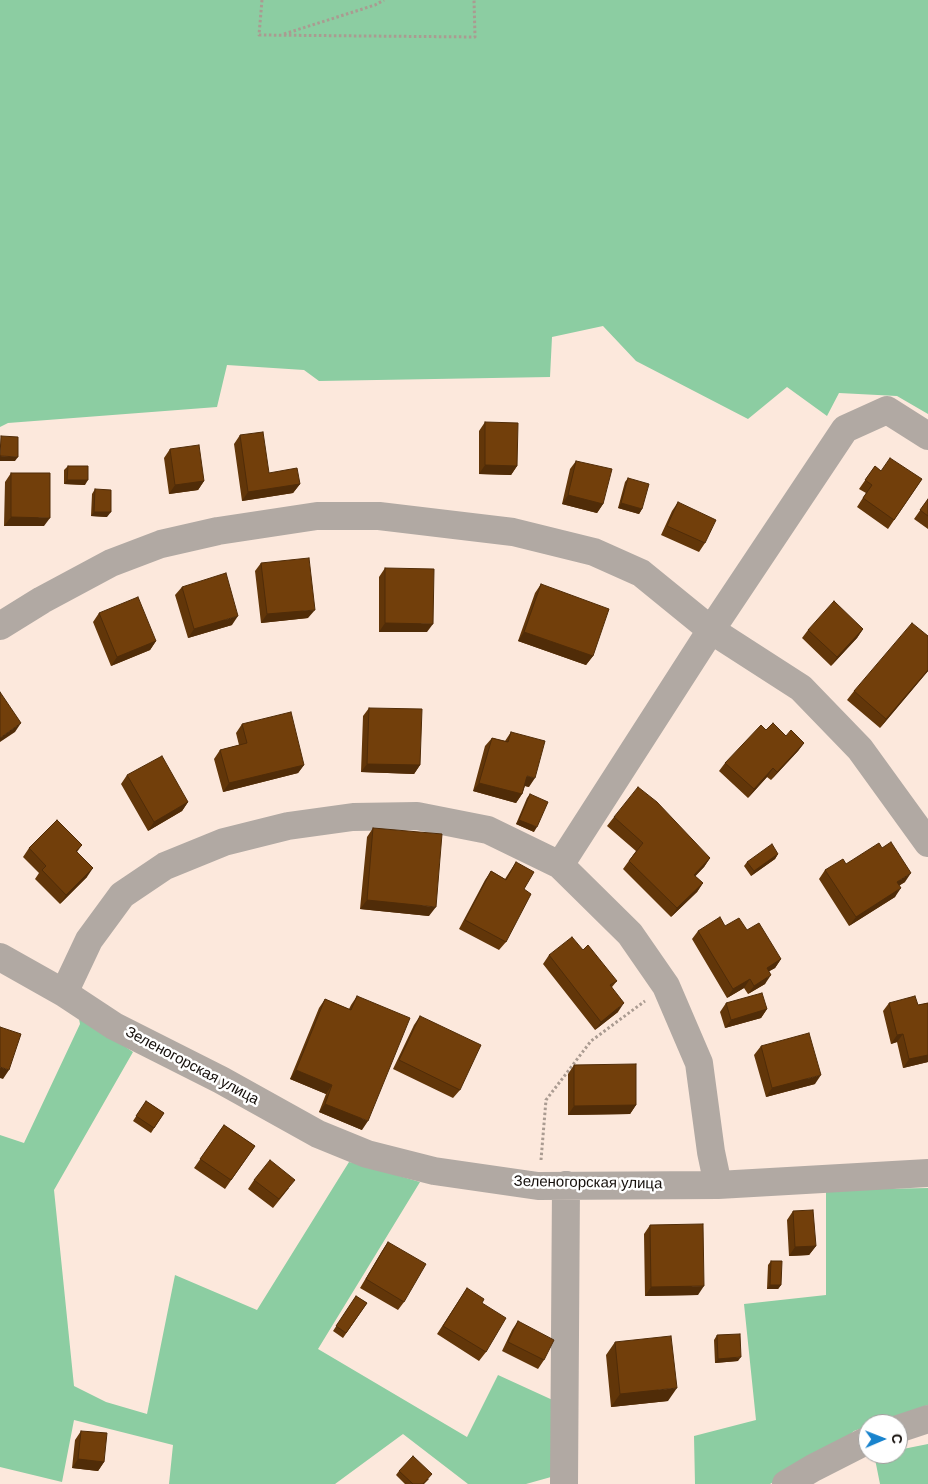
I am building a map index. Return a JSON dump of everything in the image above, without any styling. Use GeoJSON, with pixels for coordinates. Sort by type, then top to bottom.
{"type":"FeatureCollection","features":[{"type":"Feature","properties":{"kind":"street"},"geometry":{"type":"LineString","coordinates":[[560,865],[711,630],[846,429],[886,410],[928,436]]}},
{"type":"Feature","properties":{"kind":"street"},"geometry":{"type":"LineString","coordinates":[[0,626],[42,600],[112,563],[161,544],[218,531],[316,516],[379,516],[513,532],[594,552],[641,573],[711,630],[801,688],[860,749],[928,843]]}},
{"type":"Feature","properties":{"kind":"street"},"geometry":{"type":"LineString","coordinates":[[64,993],[89,940],[122,895],[165,866],[224,842],[288,826],[353,816],[417,816],[488,830],[560,865],[630,934],[666,986],[699,1063],[711,1152],[718,1184]]}},
{"type":"Feature","properties":{"kind":"street","name":"Зеленогорская улица"},"geometry":{"type":"LineString","coordinates":[[0,957],[64,993],[114,1026],[221,1080],[318,1134],[367,1154],[434,1171],[538,1186],[718,1184],[928,1173]]}},
{"type":"Feature","properties":{"kind":"street"},"geometry":{"type":"LineString","coordinates":[[564,1484],[566,1186]]}},
{"type":"Feature","properties":{"kind":"street"},"geometry":{"type":"LineString","coordinates":[[908,1426],[928,1419]]}},
{"type":"Feature","properties":{"kind":"street"},"geometry":{"type":"LineString","coordinates":[[786,1484],[858,1445]]}},
{"type":"Feature","properties":{"kind":"path"},"geometry":{"type":"LineString","coordinates":[[262,0],[259,35],[475,37],[474,0]]}},
{"type":"Feature","properties":{"kind":"path"},"geometry":{"type":"LineString","coordinates":[[281,35],[374,5],[384,0]]}},
{"type":"Feature","properties":{"kind":"path"},"geometry":{"type":"LineString","coordinates":[[538,1186],[546,1100],[590,1041],[666,986]]}},
{"type":"Feature","properties":{"kind":"green space"},"geometry":{"type":"Polygon","coordinates":[[[0,0],[928,0],[928,414],[897,396],[839,393],[827,416],[787,387],[748,419],[636,361],[603,326],[552,337],[550,377],[319,381],[304,370],[227,365],[217,407],[8,423],[0,427],[0,0]]]}},
{"type":"Feature","properties":{"kind":"green space"},"geometry":{"type":"Polygon","coordinates":[[[78,1014],[133,1052],[54,1190],[74,1386],[106,1402],[147,1414],[175,1275],[257,1310],[349,1162],[355,1163],[420,1182],[318,1349],[467,1437],[498,1375],[557,1402],[551,1477],[526,1484],[468,1484],[403,1434],[335,1484],[169,1484],[173,1445],[74,1420],[62,1482],[0,1467],[0,1135],[24,1143],[80,1024],[78,1014]]]}},
{"type":"Feature","properties":{"kind":"green space"},"geometry":{"type":"Polygon","coordinates":[[[928,1188],[928,1405],[902,1414],[858,1414],[858,1430],[835,1447],[770,1484],[695,1484],[694,1436],[756,1420],[744,1304],[826,1295],[826,1190],[928,1188]]]}},
{"type":"Feature","properties":{"kind":"green space"},"geometry":{"type":"Polygon","coordinates":[[[928,1444],[928,1484],[880,1484],[876,1464],[908,1464],[908,1448],[928,1444]]]}},
{"type":"Feature","properties":{"kind":"building"},"geometry":{"type":"Polygon","coordinates":[[[485,422],[518,423],[517,466],[485,465],[485,422]]]}},
{"type":"Feature","properties":{"kind":"building"},"geometry":{"type":"Polygon","coordinates":[[[263,432],[269,473],[297,468],[300,484],[248,492],[240,435],[263,432]]]}},
{"type":"Feature","properties":{"kind":"building"},"geometry":{"type":"Polygon","coordinates":[[[1,436],[18,437],[18,457],[0,456],[1,436]]]}},
{"type":"Feature","properties":{"kind":"building"},"geometry":{"type":"Polygon","coordinates":[[[199,445],[204,481],[175,485],[170,449],[199,445]]]}},
{"type":"Feature","properties":{"kind":"building"},"geometry":{"type":"Polygon","coordinates":[[[890,458],[922,479],[894,520],[863,498],[872,485],[865,480],[875,466],[881,471],[890,458]]]}},
{"type":"Feature","properties":{"kind":"building"},"geometry":{"type":"Polygon","coordinates":[[[576,461],[612,469],[603,504],[568,495],[576,461]]]}},
{"type":"Feature","properties":{"kind":"building"},"geometry":{"type":"Polygon","coordinates":[[[68,466],[88,466],[88,480],[67,480],[68,466]]]}},
{"type":"Feature","properties":{"kind":"building"},"geometry":{"type":"Polygon","coordinates":[[[11,473],[50,473],[50,518],[11,517],[11,473]]]}},
{"type":"Feature","properties":{"kind":"building"},"geometry":{"type":"Polygon","coordinates":[[[628,478],[649,484],[642,509],[621,503],[628,478]]]}},
{"type":"Feature","properties":{"kind":"building"},"geometry":{"type":"Polygon","coordinates":[[[95,489],[111,490],[111,512],[94,512],[95,489]]]}},
{"type":"Feature","properties":{"kind":"building"},"geometry":{"type":"Polygon","coordinates":[[[928,499],[928,516],[920,510],[928,499]]]}},
{"type":"Feature","properties":{"kind":"building"},"geometry":{"type":"Polygon","coordinates":[[[678,502],[716,520],[705,543],[667,526],[678,502]]]}},
{"type":"Feature","properties":{"kind":"building"},"geometry":{"type":"Polygon","coordinates":[[[309,558],[315,610],[267,614],[261,563],[309,558]]]}},
{"type":"Feature","properties":{"kind":"building"},"geometry":{"type":"Polygon","coordinates":[[[385,568],[434,569],[433,624],[385,623],[385,568]]]}},
{"type":"Feature","properties":{"kind":"building"},"geometry":{"type":"Polygon","coordinates":[[[226,573],[238,616],[194,629],[182,587],[226,573]]]}},
{"type":"Feature","properties":{"kind":"building"},"geometry":{"type":"Polygon","coordinates":[[[541,584],[609,609],[593,656],[524,632],[541,584]]]}},
{"type":"Feature","properties":{"kind":"building"},"geometry":{"type":"Polygon","coordinates":[[[138,597],[156,641],[117,657],[99,613],[138,597]]]}},
{"type":"Feature","properties":{"kind":"building"},"geometry":{"type":"Polygon","coordinates":[[[834,601],[863,629],[837,657],[808,630],[834,601]]]}},
{"type":"Feature","properties":{"kind":"building"},"geometry":{"type":"Polygon","coordinates":[[[912,623],[928,636],[928,670],[886,719],[854,691],[912,623]]]}},
{"type":"Feature","properties":{"kind":"building"},"geometry":{"type":"Polygon","coordinates":[[[0,692],[21,723],[0,738],[0,692]]]}},
{"type":"Feature","properties":{"kind":"building"},"geometry":{"type":"Polygon","coordinates":[[[369,708],[422,709],[420,765],[367,764],[369,708]]]}},
{"type":"Feature","properties":{"kind":"building"},"geometry":{"type":"Polygon","coordinates":[[[291,712],[304,765],[229,783],[220,750],[247,743],[242,724],[291,712]]]}},
{"type":"Feature","properties":{"kind":"building"},"geometry":{"type":"Polygon","coordinates":[[[773,723],[786,736],[791,730],[804,743],[777,772],[773,768],[754,789],[725,763],[761,725],[766,730],[773,723]]]}},
{"type":"Feature","properties":{"kind":"building"},"geometry":{"type":"Polygon","coordinates":[[[511,732],[545,741],[535,778],[527,776],[522,794],[479,783],[492,738],[508,742],[511,732]]]}},
{"type":"Feature","properties":{"kind":"building"},"geometry":{"type":"Polygon","coordinates":[[[162,756],[188,802],[154,822],[127,775],[162,756]]]}},
{"type":"Feature","properties":{"kind":"building"},"geometry":{"type":"Polygon","coordinates":[[[638,787],[657,802],[710,858],[694,875],[703,883],[677,908],[629,861],[643,843],[614,817],[638,787]]]}},
{"type":"Feature","properties":{"kind":"building"},"geometry":{"type":"Polygon","coordinates":[[[530,794],[548,802],[537,827],[519,820],[530,794]]]}},
{"type":"Feature","properties":{"kind":"building"},"geometry":{"type":"Polygon","coordinates":[[[57,820],[82,845],[76,851],[93,868],[66,895],[42,870],[46,866],[29,848],[57,820]]]}},
{"type":"Feature","properties":{"kind":"building"},"geometry":{"type":"Polygon","coordinates":[[[373,828],[442,834],[436,907],[367,900],[373,828]]]}},
{"type":"Feature","properties":{"kind":"building"},"geometry":{"type":"Polygon","coordinates":[[[891,842],[911,873],[897,882],[901,888],[856,917],[825,870],[843,859],[846,864],[879,843],[882,848],[891,842]]]}},
{"type":"Feature","properties":{"kind":"building"},"geometry":{"type":"Polygon","coordinates":[[[772,844],[778,854],[754,871],[747,862],[772,844]]]}},
{"type":"Feature","properties":{"kind":"building"},"geometry":{"type":"Polygon","coordinates":[[[516,862],[534,872],[524,889],[531,894],[506,942],[465,920],[491,871],[506,880],[516,862]]]}},
{"type":"Feature","properties":{"kind":"building"},"geometry":{"type":"Polygon","coordinates":[[[720,917],[725,926],[739,918],[747,930],[759,923],[781,959],[767,968],[771,975],[754,986],[750,979],[733,989],[698,931],[720,917]]]}},
{"type":"Feature","properties":{"kind":"building"},"geometry":{"type":"Polygon","coordinates":[[[572,937],[583,950],[588,945],[617,981],[610,985],[624,1003],[601,1022],[549,955],[572,937]]]}},
{"type":"Feature","properties":{"kind":"building"},"geometry":{"type":"Polygon","coordinates":[[[762,993],[767,1009],[731,1020],[726,1003],[762,993]]]}},
{"type":"Feature","properties":{"kind":"building"},"geometry":{"type":"Polygon","coordinates":[[[357,996],[410,1018],[368,1121],[325,1104],[332,1085],[296,1070],[325,999],[351,1010],[357,996]]]}},
{"type":"Feature","properties":{"kind":"building"},"geometry":{"type":"Polygon","coordinates":[[[915,996],[918,1005],[928,1003],[928,1055],[909,1059],[903,1034],[897,1035],[889,1003],[915,996]]]}},
{"type":"Feature","properties":{"kind":"building"},"geometry":{"type":"Polygon","coordinates":[[[420,1016],[481,1045],[460,1090],[399,1060],[420,1016]]]}},
{"type":"Feature","properties":{"kind":"building"},"geometry":{"type":"Polygon","coordinates":[[[0,1027],[21,1034],[9,1070],[0,1067],[0,1027]]]}},
{"type":"Feature","properties":{"kind":"building"},"geometry":{"type":"Polygon","coordinates":[[[809,1033],[821,1075],[772,1088],[761,1046],[809,1033]]]}},
{"type":"Feature","properties":{"kind":"building"},"geometry":{"type":"Polygon","coordinates":[[[636,1064],[636,1105],[574,1106],[574,1065],[636,1064]]]}},
{"type":"Feature","properties":{"kind":"building"},"geometry":{"type":"Polygon","coordinates":[[[146,1101],[164,1113],[154,1128],[136,1116],[146,1101]]]}},
{"type":"Feature","properties":{"kind":"building"},"geometry":{"type":"Polygon","coordinates":[[[224,1125],[255,1146],[231,1180],[200,1159],[224,1125]]]}},
{"type":"Feature","properties":{"kind":"building"},"geometry":{"type":"Polygon","coordinates":[[[270,1160],[295,1180],[279,1199],[254,1180],[270,1160]]]}},
{"type":"Feature","properties":{"kind":"building"},"geometry":{"type":"Polygon","coordinates":[[[813,1210],[816,1246],[795,1247],[793,1211],[813,1210]]]}},
{"type":"Feature","properties":{"kind":"building"},"geometry":{"type":"Polygon","coordinates":[[[703,1224],[704,1286],[651,1287],[650,1225],[703,1224]]]}},
{"type":"Feature","properties":{"kind":"building"},"geometry":{"type":"Polygon","coordinates":[[[388,1242],[426,1264],[404,1302],[366,1279],[388,1242]]]}},
{"type":"Feature","properties":{"kind":"building"},"geometry":{"type":"Polygon","coordinates":[[[771,1261],[782,1261],[781,1285],[770,1285],[771,1261]]]}},
{"type":"Feature","properties":{"kind":"building"},"geometry":{"type":"Polygon","coordinates":[[[467,1288],[484,1299],[482,1303],[506,1318],[486,1352],[443,1326],[467,1288]]]}},
{"type":"Feature","properties":{"kind":"building"},"geometry":{"type":"Polygon","coordinates":[[[356,1296],[367,1303],[346,1333],[336,1326],[356,1296]]]}},
{"type":"Feature","properties":{"kind":"building"},"geometry":{"type":"Polygon","coordinates":[[[518,1321],[554,1340],[544,1360],[508,1342],[518,1321]]]}},
{"type":"Feature","properties":{"kind":"building"},"geometry":{"type":"Polygon","coordinates":[[[740,1334],[741,1357],[718,1359],[717,1335],[740,1334]]]}},
{"type":"Feature","properties":{"kind":"building"},"geometry":{"type":"Polygon","coordinates":[[[671,1336],[677,1388],[620,1394],[615,1342],[671,1336]]]}},
{"type":"Feature","properties":{"kind":"building"},"geometry":{"type":"Polygon","coordinates":[[[81,1431],[107,1433],[104,1462],[78,1459],[81,1431]]]}},
{"type":"Feature","properties":{"kind":"building"},"geometry":{"type":"Polygon","coordinates":[[[413,1456],[432,1474],[423,1484],[413,1484],[399,1471],[413,1456]]]}}]}
